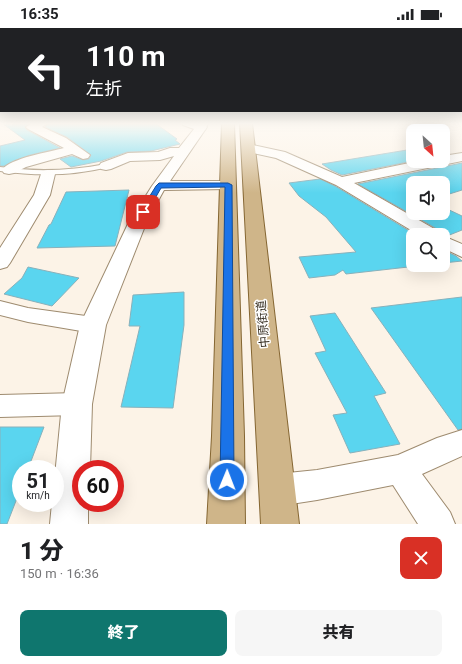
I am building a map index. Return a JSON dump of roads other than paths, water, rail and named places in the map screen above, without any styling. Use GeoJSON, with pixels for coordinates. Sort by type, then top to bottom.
{"type":"FeatureCollection","features":[{"type":"Feature","properties":{"kind":"main road"},"geometry":{"type":"LineString","coordinates":[[226,524],[228,436],[228,146]]}},
{"type":"Feature","properties":{"kind":"main road","name":"中原街道"},"geometry":{"type":"LineString","coordinates":[[248,148],[280,524]]}},
{"type":"Feature","properties":{"kind":"street"},"geometry":{"type":"LineString","coordinates":[[5,170],[21,164],[79,152],[70,146]]}},
{"type":"Feature","properties":{"kind":"street"},"geometry":{"type":"LineString","coordinates":[[69,524],[78,404],[92,325],[136,226],[159,186],[186,146]]}},
{"type":"Feature","properties":{"kind":"street"},"geometry":{"type":"LineString","coordinates":[[248,148],[280,155],[341,182],[420,228]]}},
{"type":"Feature","properties":{"kind":"street"},"geometry":{"type":"LineString","coordinates":[[106,166],[128,157],[160,156],[170,152],[183,152]]}},
{"type":"Feature","properties":{"kind":"street"},"geometry":{"type":"LineString","coordinates":[[450,159],[462,157]]}},
{"type":"Feature","properties":{"kind":"street"},"geometry":{"type":"LineString","coordinates":[[341,182],[406,168]]}},
{"type":"Feature","properties":{"kind":"street"},"geometry":{"type":"LineString","coordinates":[[0,263],[39,200],[48,174]]}},
{"type":"Feature","properties":{"kind":"street"},"geometry":{"type":"LineString","coordinates":[[159,186],[228,185]]}},
{"type":"Feature","properties":{"kind":"street"},"geometry":{"type":"LineString","coordinates":[[450,245],[462,251]]}},
{"type":"Feature","properties":{"kind":"street"},"geometry":{"type":"LineString","coordinates":[[0,308],[28,315],[92,325]]}},
{"type":"Feature","properties":{"kind":"street"},"geometry":{"type":"LineString","coordinates":[[0,406],[78,404]]}},
{"type":"Feature","properties":{"kind":"street"},"geometry":{"type":"LineString","coordinates":[[278,490],[317,485],[400,469],[448,447],[462,443]]}},
{"type":"Feature","properties":{"kind":"street"},"geometry":{"type":"LineString","coordinates":[[400,469],[438,524]]}},
{"type":"Feature","properties":{"kind":"lane"},"geometry":{"type":"LineString","coordinates":[[5,170],[48,174],[89,170],[106,166]]}}]}
